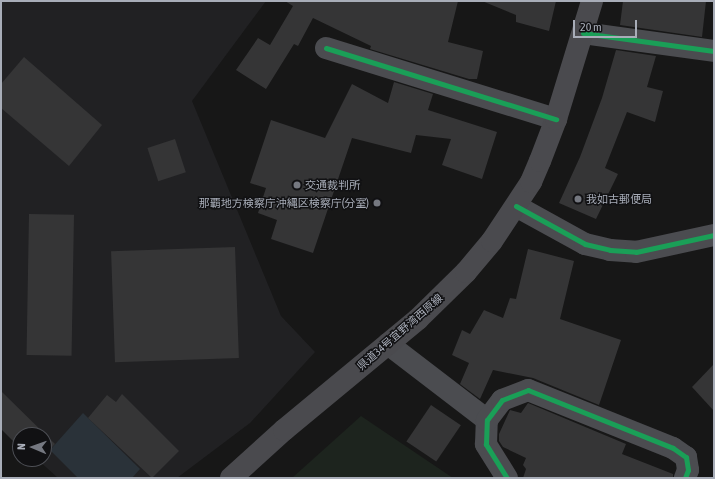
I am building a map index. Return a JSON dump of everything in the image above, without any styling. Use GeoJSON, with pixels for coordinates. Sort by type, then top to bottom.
{"type":"FeatureCollection","features":[{"type":"Feature","properties":{"kind":"main road","name":"県道34号宜野湾西原線"},"geometry":{"type":"LineString","coordinates":[[231,478],[284,430],[418,319],[466,272],[516,206],[531,182],[556,119],[592,1]]}},
{"type":"Feature","properties":{"kind":"street"},"geometry":{"type":"LineString","coordinates":[[583,33],[714,51]]}},
{"type":"Feature","properties":{"kind":"street"},"geometry":{"type":"LineString","coordinates":[[326,48],[556,119]]}},
{"type":"Feature","properties":{"kind":"street"},"geometry":{"type":"LineString","coordinates":[[516,206],[585,244],[610,250],[636,252],[714,235]]}},
{"type":"Feature","properties":{"kind":"street"},"geometry":{"type":"LineString","coordinates":[[388,344],[487,420]]}},
{"type":"Feature","properties":{"kind":"street"},"geometry":{"type":"LineString","coordinates":[[506,478],[486,444],[487,420],[502,400],[528,390],[673,448],[686,457],[688,470],[685,478]]}},
{"type":"Feature","properties":{"kind":"shaded area"},"geometry":{"type":"Polygon","coordinates":[[[1,1],[266,1],[192,101],[281,316],[315,352],[250,423],[177,478],[58,478],[46,467],[52,467],[52,427],[12,427],[12,432],[1,427],[1,1]]]}},
{"type":"Feature","properties":{"kind":"shaded area"},"geometry":{"type":"Polygon","coordinates":[[[83,413],[140,469],[132,478],[78,478],[52,452],[52,448],[83,413]]]}},
{"type":"Feature","properties":{"kind":"shaded area"},"geometry":{"type":"Polygon","coordinates":[[[361,416],[453,478],[292,478],[361,416]]]}},
{"type":"Feature","properties":{"kind":"building"},"geometry":{"type":"Polygon","coordinates":[[[285,1],[458,1],[448,42],[483,51],[477,79],[469,79],[370,49],[371,46],[313,18],[298,46],[294,44],[266,89],[236,70],[258,38],[270,45],[293,6],[285,1]]]}},
{"type":"Feature","properties":{"kind":"building"},"geometry":{"type":"Polygon","coordinates":[[[482,1],[556,1],[549,31],[516,22],[516,15],[482,1]]]}},
{"type":"Feature","properties":{"kind":"building"},"geometry":{"type":"Polygon","coordinates":[[[623,1],[706,1],[702,37],[620,25],[623,1]]]}},
{"type":"Feature","properties":{"kind":"building"},"geometry":{"type":"Polygon","coordinates":[[[616,50],[656,56],[647,87],[663,91],[655,122],[627,112],[605,168],[618,174],[596,219],[559,203],[580,157],[602,98],[616,50]]]}},
{"type":"Feature","properties":{"kind":"building"},"geometry":{"type":"Polygon","coordinates":[[[24,57],[102,125],[69,166],[1,108],[1,84],[24,57]]]}},
{"type":"Feature","properties":{"kind":"building"},"geometry":{"type":"Polygon","coordinates":[[[394,82],[433,94],[428,110],[497,132],[482,179],[442,165],[451,139],[416,135],[411,153],[352,138],[313,253],[271,239],[277,220],[258,213],[266,188],[250,183],[271,120],[325,138],[352,84],[388,103],[394,82]]]}},
{"type":"Feature","properties":{"kind":"building"},"geometry":{"type":"Polygon","coordinates":[[[175,139],[186,172],[158,181],[147,148],[175,139]]]}},
{"type":"Feature","properties":{"kind":"building"},"geometry":{"type":"Polygon","coordinates":[[[29,214],[74,215],[72,356],[27,355],[29,214]]]}},
{"type":"Feature","properties":{"kind":"building"},"geometry":{"type":"Polygon","coordinates":[[[235,247],[239,358],[115,362],[111,251],[235,247]]]}},
{"type":"Feature","properties":{"kind":"building"},"geometry":{"type":"Polygon","coordinates":[[[528,249],[574,261],[560,319],[621,340],[599,405],[533,378],[493,370],[480,399],[460,384],[469,363],[452,355],[462,330],[470,334],[484,310],[503,318],[510,298],[516,299],[528,249]]]}},
{"type":"Feature","properties":{"kind":"building"},"geometry":{"type":"Polygon","coordinates":[[[714,364],[714,411],[692,387],[714,364]]]}},
{"type":"Feature","properties":{"kind":"building"},"geometry":{"type":"Polygon","coordinates":[[[1,391],[38,427],[12,427],[12,440],[1,429],[1,391]]]}},
{"type":"Feature","properties":{"kind":"building"},"geometry":{"type":"Polygon","coordinates":[[[122,394],[179,451],[152,478],[88,418],[107,395],[116,402],[122,394]]]}},
{"type":"Feature","properties":{"kind":"building"},"geometry":{"type":"Polygon","coordinates":[[[528,403],[626,444],[622,454],[673,474],[673,478],[523,478],[526,469],[523,465],[526,458],[503,447],[499,441],[499,434],[510,410],[521,413],[528,403]]]}},
{"type":"Feature","properties":{"kind":"building"},"geometry":{"type":"Polygon","coordinates":[[[431,405],[461,425],[436,462],[406,441],[431,405]]]}},
{"type":"Feature","properties":{"kind":"cycle path"},"geometry":{"type":"LineString","coordinates":[[583,33],[714,51]]}},
{"type":"Feature","properties":{"kind":"cycle path"},"geometry":{"type":"LineString","coordinates":[[326,48],[556,119]]}},
{"type":"Feature","properties":{"kind":"cycle path"},"geometry":{"type":"LineString","coordinates":[[516,206],[585,244],[610,250],[636,252],[714,235]]}},
{"type":"Feature","properties":{"kind":"cycle path"},"geometry":{"type":"LineString","coordinates":[[507,478],[486,444],[487,420],[502,400],[528,390],[673,448],[686,457],[688,470],[685,478]]}},
{"type":"Feature","properties":{"kind":"place","name":"交通裁判所"},"geometry":{"type":"Point","coordinates":[297,185]}},
{"type":"Feature","properties":{"kind":"place","name":"我如古郵便局"},"geometry":{"type":"Point","coordinates":[578,199]}},
{"type":"Feature","properties":{"kind":"place","name":"那覇地方検察庁沖縄区検察庁(分室)"},"geometry":{"type":"Point","coordinates":[377,203]}}]}
